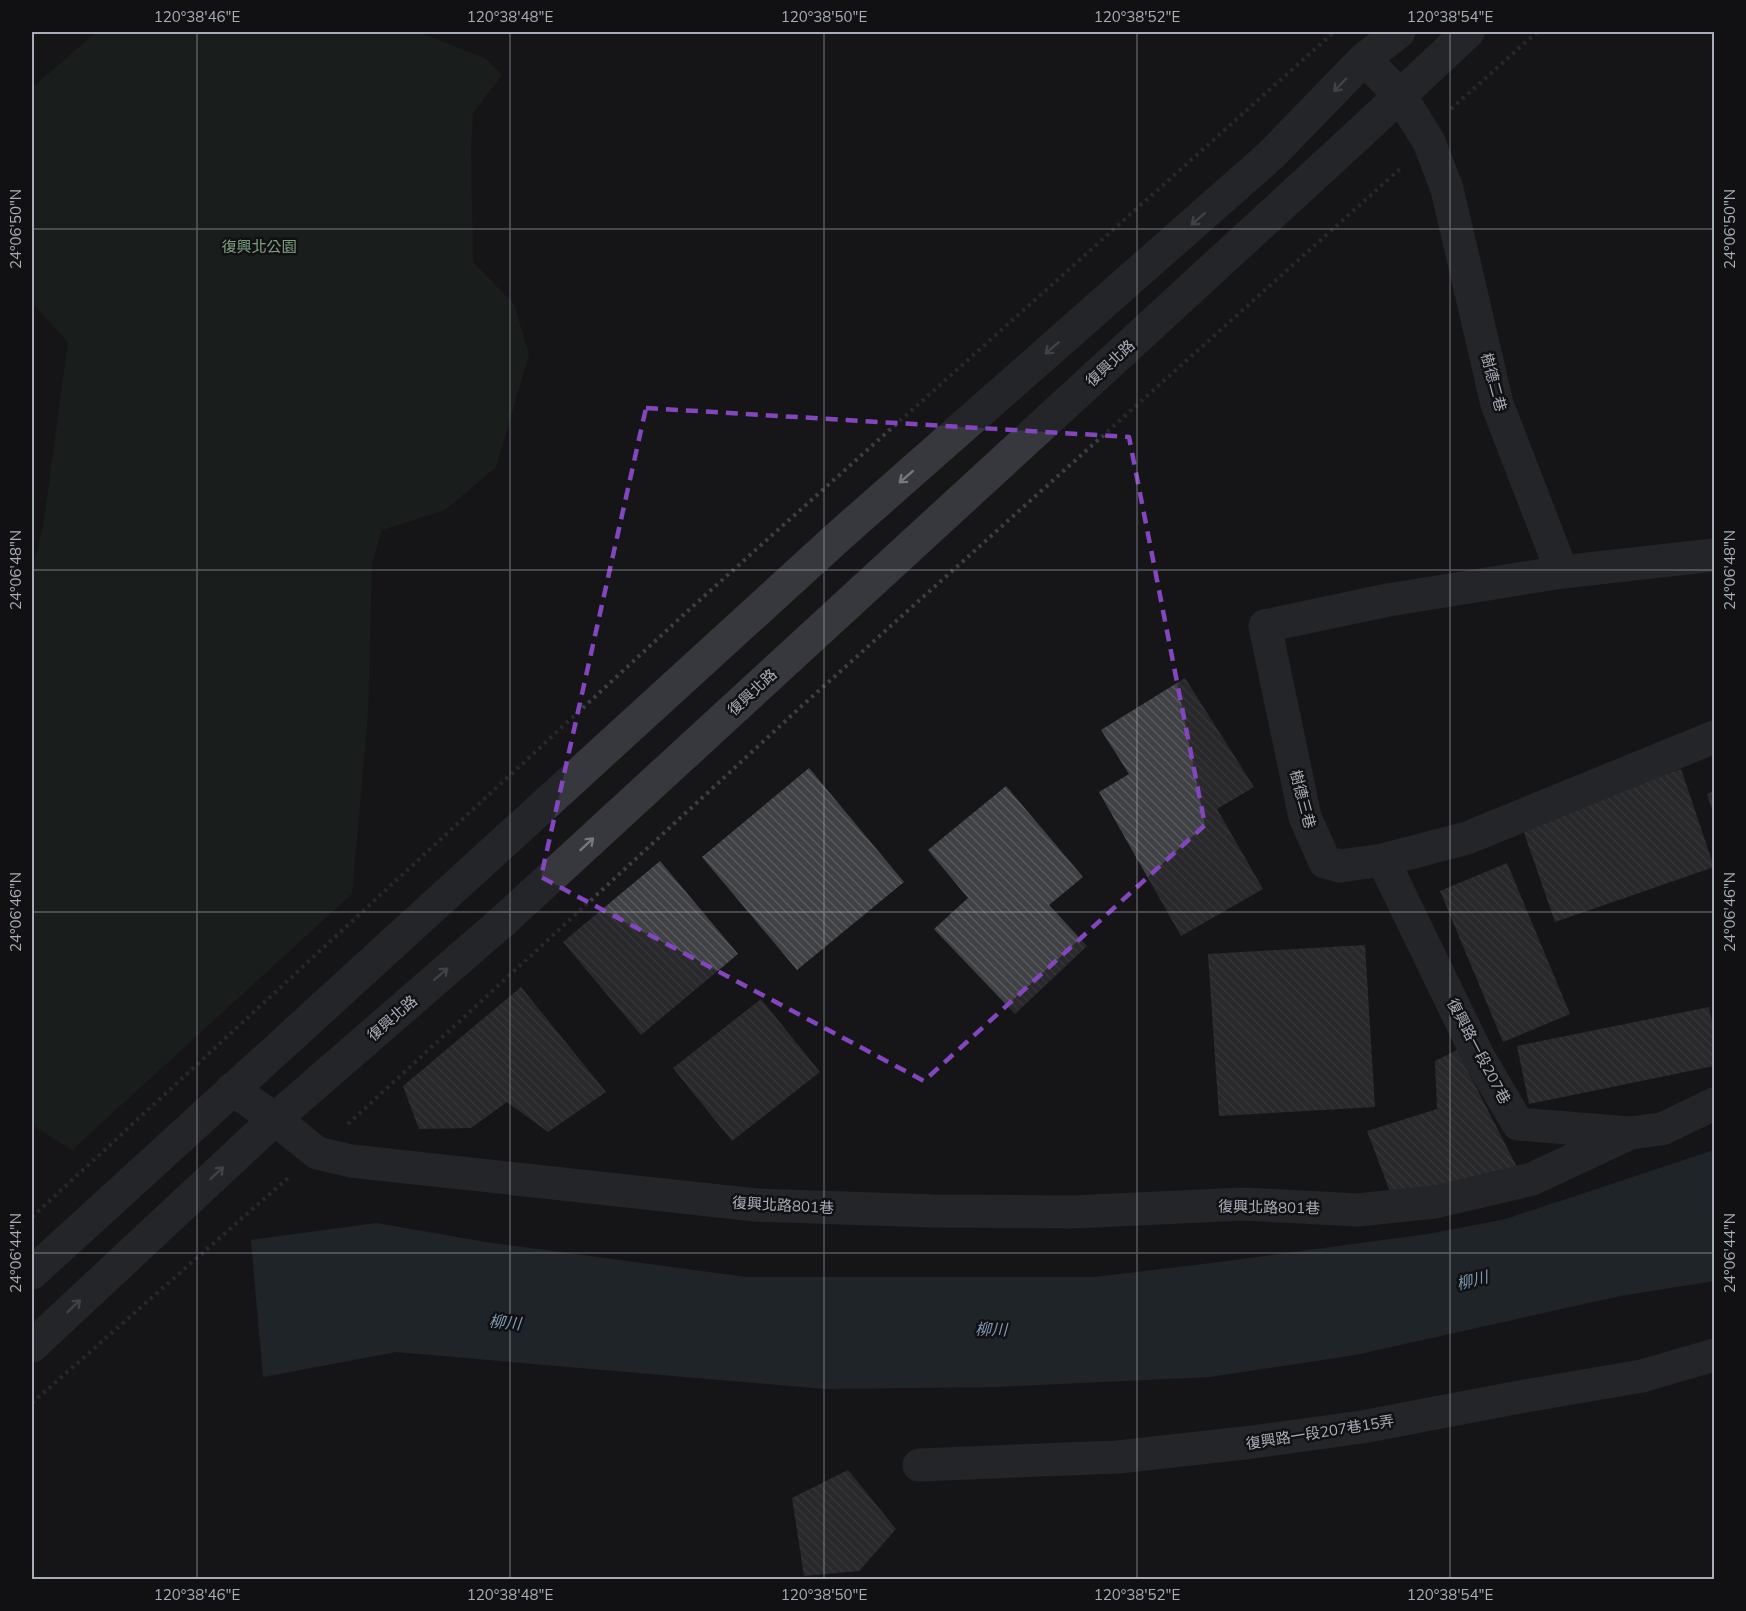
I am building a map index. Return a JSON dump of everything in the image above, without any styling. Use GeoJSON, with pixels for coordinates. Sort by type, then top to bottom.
{"type":"FeatureCollection","features":[{"type":"Feature","properties":{"kind":"street"},"geometry":{"type":"LineString","coordinates":[[32,1273],[830,544],[1271,155],[1365,59],[1399,32]]}},
{"type":"Feature","properties":{"kind":"street","name":"復興北路"},"geometry":{"type":"LineString","coordinates":[[32,1346],[275,1119],[503,921],[1468,32]]}},
{"type":"Feature","properties":{"kind":"street","name":"樹德二巷"},"geometry":{"type":"LineString","coordinates":[[1365,59],[1400,95],[1429,142],[1447,189],[1497,404],[1562,572]]}},
{"type":"Feature","properties":{"kind":"street"},"geometry":{"type":"LineString","coordinates":[[1562,572],[1714,555]]}},
{"type":"Feature","properties":{"kind":"street","name":"樹德三巷"},"geometry":{"type":"LineString","coordinates":[[1562,572],[1388,600],[1265,627],[1305,817],[1325,862],[1340,866],[1383,860],[1467,838],[1714,738]]}},
{"type":"Feature","properties":{"kind":"street","name":"復興路一段207巷"},"geometry":{"type":"LineString","coordinates":[[1383,860],[1478,1056],[1518,1124],[1630,1133],[1662,1129],[1714,1104]]}},
{"type":"Feature","properties":{"kind":"street","name":"復興北路801巷"},"geometry":{"type":"LineString","coordinates":[[232,1089],[275,1119],[317,1153],[351,1161],[756,1205],[932,1211],[1073,1212],[1244,1204],[1358,1210],[1436,1202],[1532,1179],[1630,1133]]}},
{"type":"Feature","properties":{"kind":"street","name":"復興路一段207巷15弄"},"geometry":{"type":"LineString","coordinates":[[919,1465],[1118,1457],[1253,1443],[1362,1427],[1642,1376],[1714,1355]]}},
{"type":"Feature","properties":{"kind":"path"},"geometry":{"type":"LineString","coordinates":[[32,1217],[700,599],[1334,32]]}},
{"type":"Feature","properties":{"kind":"path"},"geometry":{"type":"LineString","coordinates":[[32,1403],[317,1153],[805,703],[1429,142],[1452,107],[1537,32]]}},
{"type":"Feature","properties":{"kind":"highlighted area"},"geometry":{"type":"Polygon","coordinates":[[[646,408],[1129,437],[1205,825],[924,1081],[541,877],[646,408]]]}},
{"type":"Feature","properties":{"kind":"green space","name":"復興北公園"},"geometry":{"type":"Polygon","coordinates":[[[107,32],[418,32],[485,58],[502,75],[473,113],[471,149],[473,262],[514,304],[529,354],[496,467],[445,510],[382,530],[372,563],[368,714],[352,894],[72,1150],[32,1125],[32,569],[43,528],[68,342],[32,303],[32,88],[93,35],[107,32]]]}},
{"type":"Feature","properties":{"kind":"water","name":"柳川"},"geometry":{"type":"Polygon","coordinates":[[[1714,1150],[1714,1281],[1620,1296],[1355,1355],[1210,1377],[996,1387],[825,1389],[396,1352],[263,1377],[251,1240],[377,1223],[485,1242],[746,1277],[1094,1277],[1428,1234],[1506,1219],[1714,1150]]]}},
{"type":"Feature","properties":{"kind":"building"},"geometry":{"type":"Polygon","coordinates":[[[1185,678],[1254,787],[1217,809],[1263,889],[1181,936],[1099,792],[1129,774],[1101,730],[1185,678]]]}},
{"type":"Feature","properties":{"kind":"building"},"geometry":{"type":"Polygon","coordinates":[[[809,768],[904,882],[797,970],[702,857],[809,768]]]}},
{"type":"Feature","properties":{"kind":"building"},"geometry":{"type":"Polygon","coordinates":[[[1681,769],[1714,867],[1555,922],[1521,824],[1681,769]]]}},
{"type":"Feature","properties":{"kind":"building"},"geometry":{"type":"Polygon","coordinates":[[[1006,786],[1083,877],[1049,905],[1087,946],[1015,1014],[934,929],[968,898],[928,850],[1006,786]]]}},
{"type":"Feature","properties":{"kind":"building"},"geometry":{"type":"Polygon","coordinates":[[[1714,791],[1714,815],[1707,794],[1714,791]]]}},
{"type":"Feature","properties":{"kind":"building"},"geometry":{"type":"Polygon","coordinates":[[[660,861],[738,954],[641,1035],[563,942],[660,861]]]}},
{"type":"Feature","properties":{"kind":"building"},"geometry":{"type":"Polygon","coordinates":[[[1507,863],[1570,1014],[1503,1042],[1440,891],[1507,863]]]}},
{"type":"Feature","properties":{"kind":"building"},"geometry":{"type":"Polygon","coordinates":[[[1365,945],[1375,1107],[1219,1116],[1208,954],[1365,945]]]}},
{"type":"Feature","properties":{"kind":"building"},"geometry":{"type":"Polygon","coordinates":[[[521,987],[606,1092],[548,1132],[507,1102],[471,1128],[419,1129],[403,1086],[521,987]]]}},
{"type":"Feature","properties":{"kind":"building"},"geometry":{"type":"Polygon","coordinates":[[[761,999],[820,1072],[732,1141],[673,1068],[761,999]]]}},
{"type":"Feature","properties":{"kind":"building"},"geometry":{"type":"Polygon","coordinates":[[[1709,1007],[1714,1032],[1714,1066],[1529,1104],[1517,1046],[1709,1007]]]}},
{"type":"Feature","properties":{"kind":"building"},"geometry":{"type":"Polygon","coordinates":[[[1457,1050],[1518,1169],[1392,1197],[1367,1131],[1437,1109],[1435,1061],[1457,1050]]]}},
{"type":"Feature","properties":{"kind":"building"},"geometry":{"type":"Polygon","coordinates":[[[848,1470],[896,1529],[859,1571],[804,1576],[792,1498],[848,1470]]]}}]}
